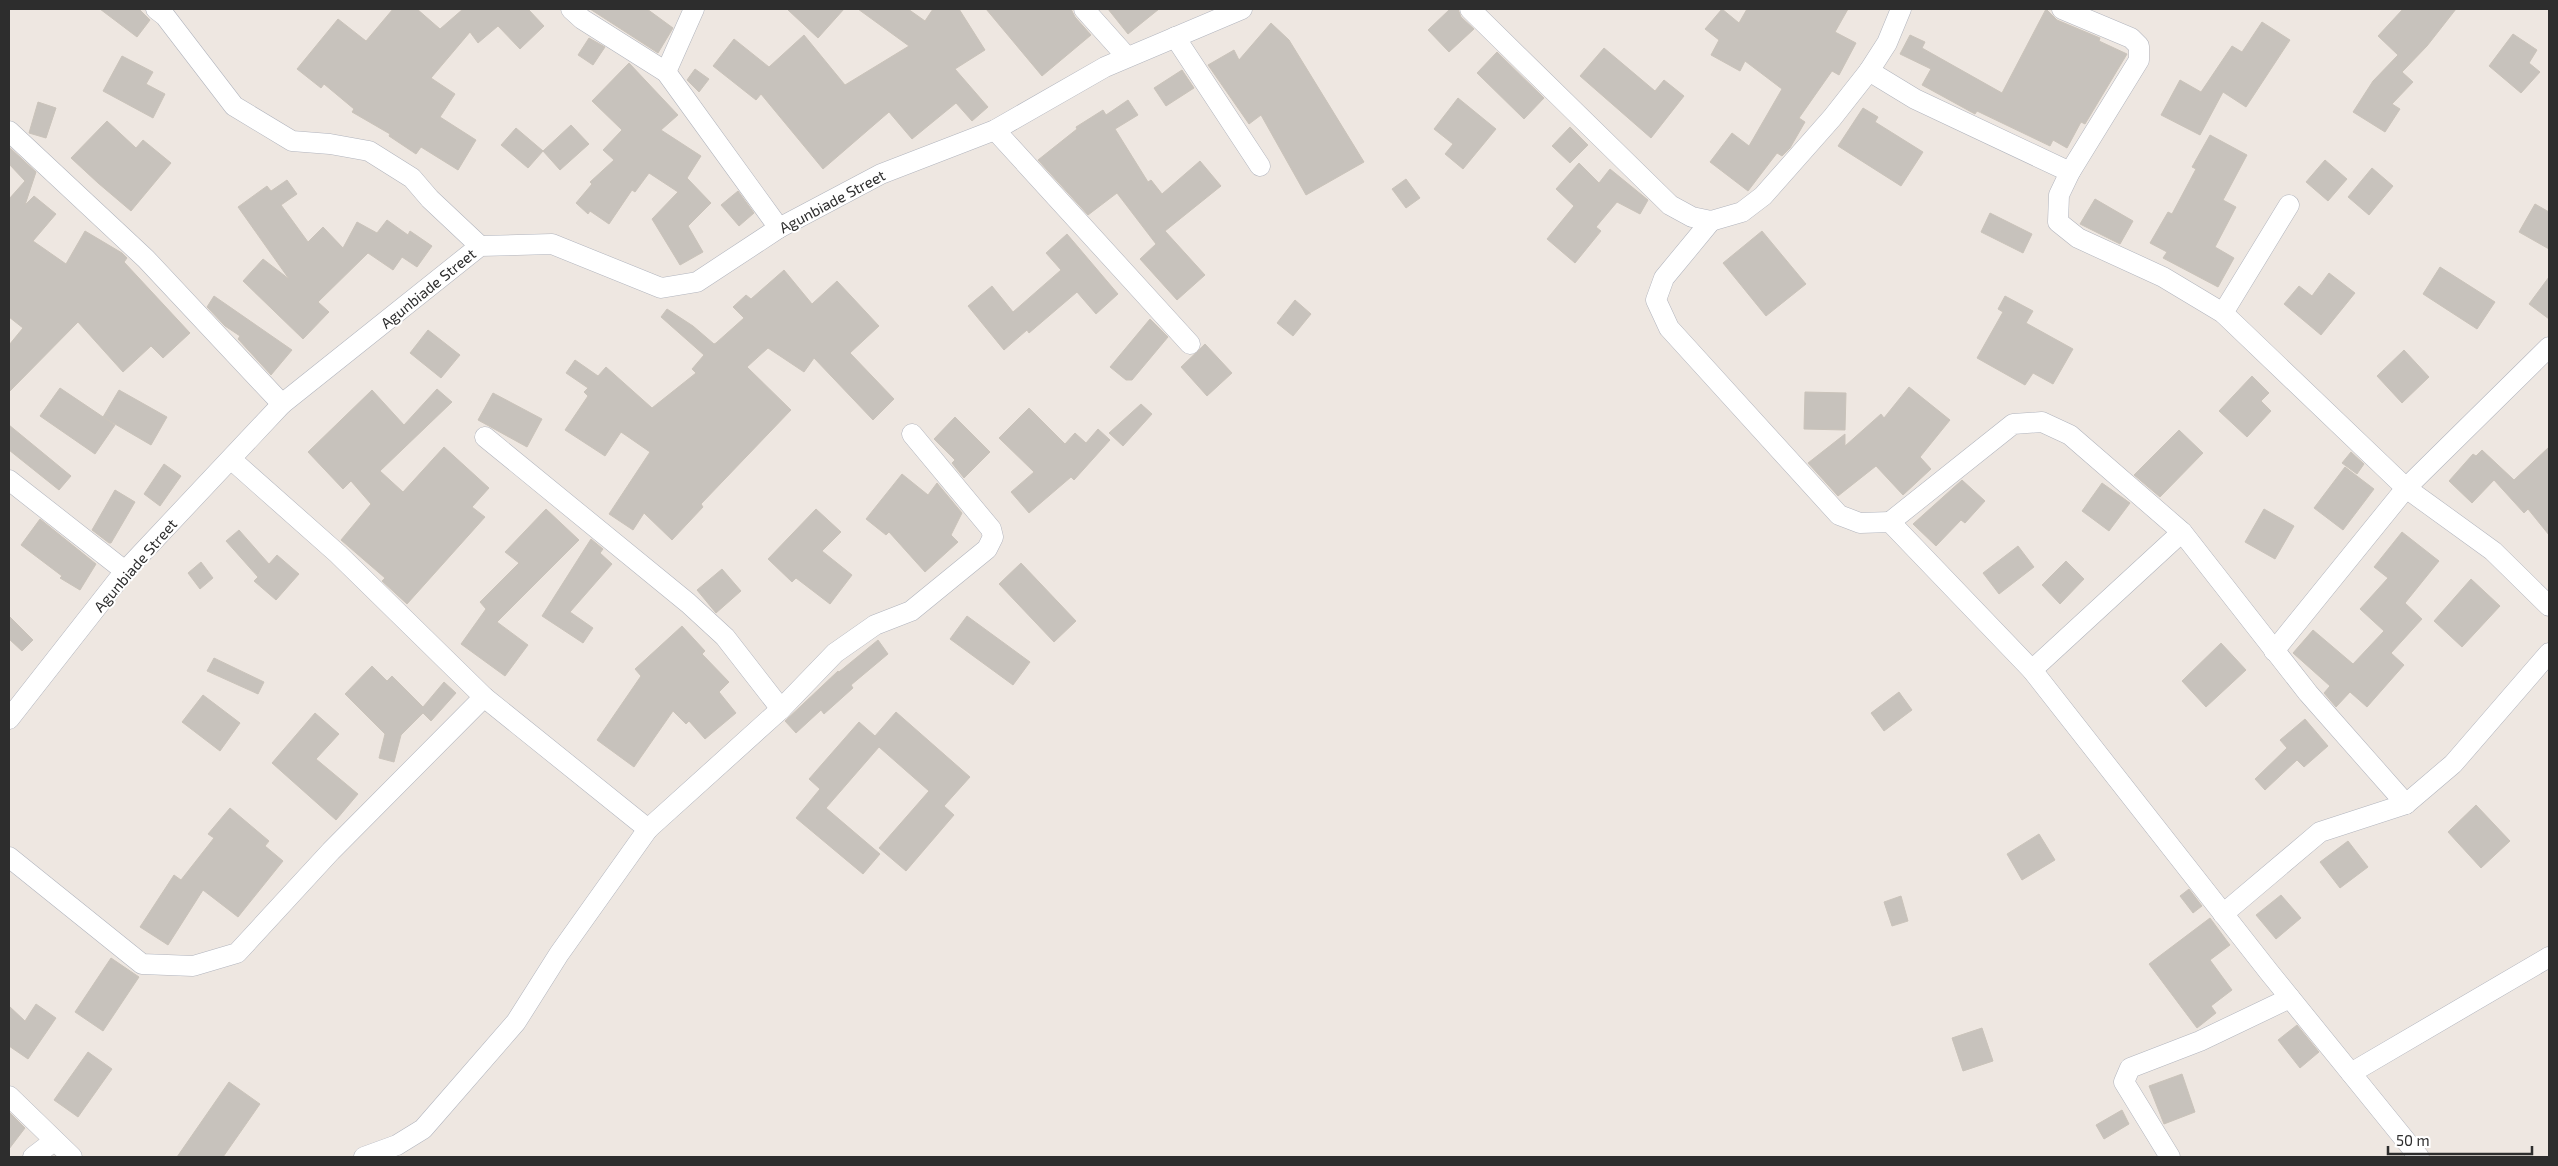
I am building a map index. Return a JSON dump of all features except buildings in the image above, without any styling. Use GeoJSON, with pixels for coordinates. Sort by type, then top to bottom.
{"type":"FeatureCollection","features":[{"type":"Feature","properties":{"kind":"street"},"geometry":{"type":"LineString","coordinates":[[571,9],[582,19],[666,72],[779,228]]}},
{"type":"Feature","properties":{"kind":"street"},"geometry":{"type":"LineString","coordinates":[[666,72],[694,9]]}},
{"type":"Feature","properties":{"kind":"street"},"geometry":{"type":"LineString","coordinates":[[1084,9],[1127,57]]}},
{"type":"Feature","properties":{"kind":"street","name":"Agunbiade Street"},"geometry":{"type":"LineString","coordinates":[[9,718],[125,571],[232,460],[282,404],[480,246],[552,244],[661,288],[697,282],[779,228],[881,174],[995,130],[1105,67],[1242,9]]}},
{"type":"Feature","properties":{"kind":"street"},"geometry":{"type":"LineString","coordinates":[[1470,9],[1670,204],[1692,217],[1711,221],[1742,212],[1763,196],[1832,118],[1869,71],[1886,43],[1901,9]]}},
{"type":"Feature","properties":{"kind":"street"},"geometry":{"type":"LineString","coordinates":[[2062,9],[2131,38],[2139,46],[2139,60],[2070,172],[2060,195],[2058,222],[2078,238],[2163,277],[2223,313],[2406,488],[2493,552],[2549,606]]}},
{"type":"Feature","properties":{"kind":"street"},"geometry":{"type":"LineString","coordinates":[[164,11],[234,106],[292,141],[330,144],[369,151],[412,178],[430,199],[480,246]]}},
{"type":"Feature","properties":{"kind":"street"},"geometry":{"type":"LineString","coordinates":[[1174,37],[1260,166]]}},
{"type":"Feature","properties":{"kind":"street"},"geometry":{"type":"LineString","coordinates":[[1869,71],[1915,99],[2070,172]]}},
{"type":"Feature","properties":{"kind":"street"},"geometry":{"type":"LineString","coordinates":[[995,130],[1190,344]]}},
{"type":"Feature","properties":{"kind":"street"},"geometry":{"type":"LineString","coordinates":[[9,131],[146,259],[282,404]]}},
{"type":"Feature","properties":{"kind":"street"},"geometry":{"type":"LineString","coordinates":[[2223,313],[2290,205]]}},
{"type":"Feature","properties":{"kind":"street"},"geometry":{"type":"LineString","coordinates":[[1711,221],[1664,278],[1656,300],[1670,328],[1839,515],[1860,523],[1890,522],[2013,424],[2042,422],[2070,434],[2182,532],[2308,693],[2406,804]]}},
{"type":"Feature","properties":{"kind":"street"},"geometry":{"type":"LineString","coordinates":[[2274,651],[2406,488],[2549,347]]}},
{"type":"Feature","properties":{"kind":"street"},"geometry":{"type":"LineString","coordinates":[[364,1157],[397,1145],[423,1129],[442,1108],[516,1022],[559,954],[648,829],[781,709],[836,653],[875,625],[911,612],[988,549],[993,537],[991,529],[912,434]]}},
{"type":"Feature","properties":{"kind":"street"},"geometry":{"type":"LineString","coordinates":[[485,437],[688,603],[725,637],[781,709]]}},
{"type":"Feature","properties":{"kind":"street"},"geometry":{"type":"LineString","coordinates":[[232,460],[338,554],[484,696],[648,829]]}},
{"type":"Feature","properties":{"kind":"street"},"geometry":{"type":"LineString","coordinates":[[9,480],[125,571]]}},
{"type":"Feature","properties":{"kind":"street"},"geometry":{"type":"LineString","coordinates":[[1890,522],[2032,670],[2290,998],[2419,1157]]}},
{"type":"Feature","properties":{"kind":"street"},"geometry":{"type":"LineString","coordinates":[[2032,670],[2182,532]]}},
{"type":"Feature","properties":{"kind":"street"},"geometry":{"type":"LineString","coordinates":[[2224,914],[2320,832],[2406,804],[2453,764],[2549,653]]}},
{"type":"Feature","properties":{"kind":"street"},"geometry":{"type":"LineString","coordinates":[[9,857],[142,964],[193,966],[237,953],[331,851],[484,696]]}},
{"type":"Feature","properties":{"kind":"street"},"geometry":{"type":"LineString","coordinates":[[2351,1073],[2549,957]]}},
{"type":"Feature","properties":{"kind":"street"},"geometry":{"type":"LineString","coordinates":[[2170,1157],[2124,1082],[2130,1068],[2200,1041],[2290,998]]}},
{"type":"Feature","properties":{"kind":"street"},"geometry":{"type":"LineString","coordinates":[[9,1096],[54,1142],[72,1157]]}},
{"type":"Feature","properties":{"kind":"street"},"geometry":{"type":"LineString","coordinates":[[33,1157],[54,1142]]}}]}
